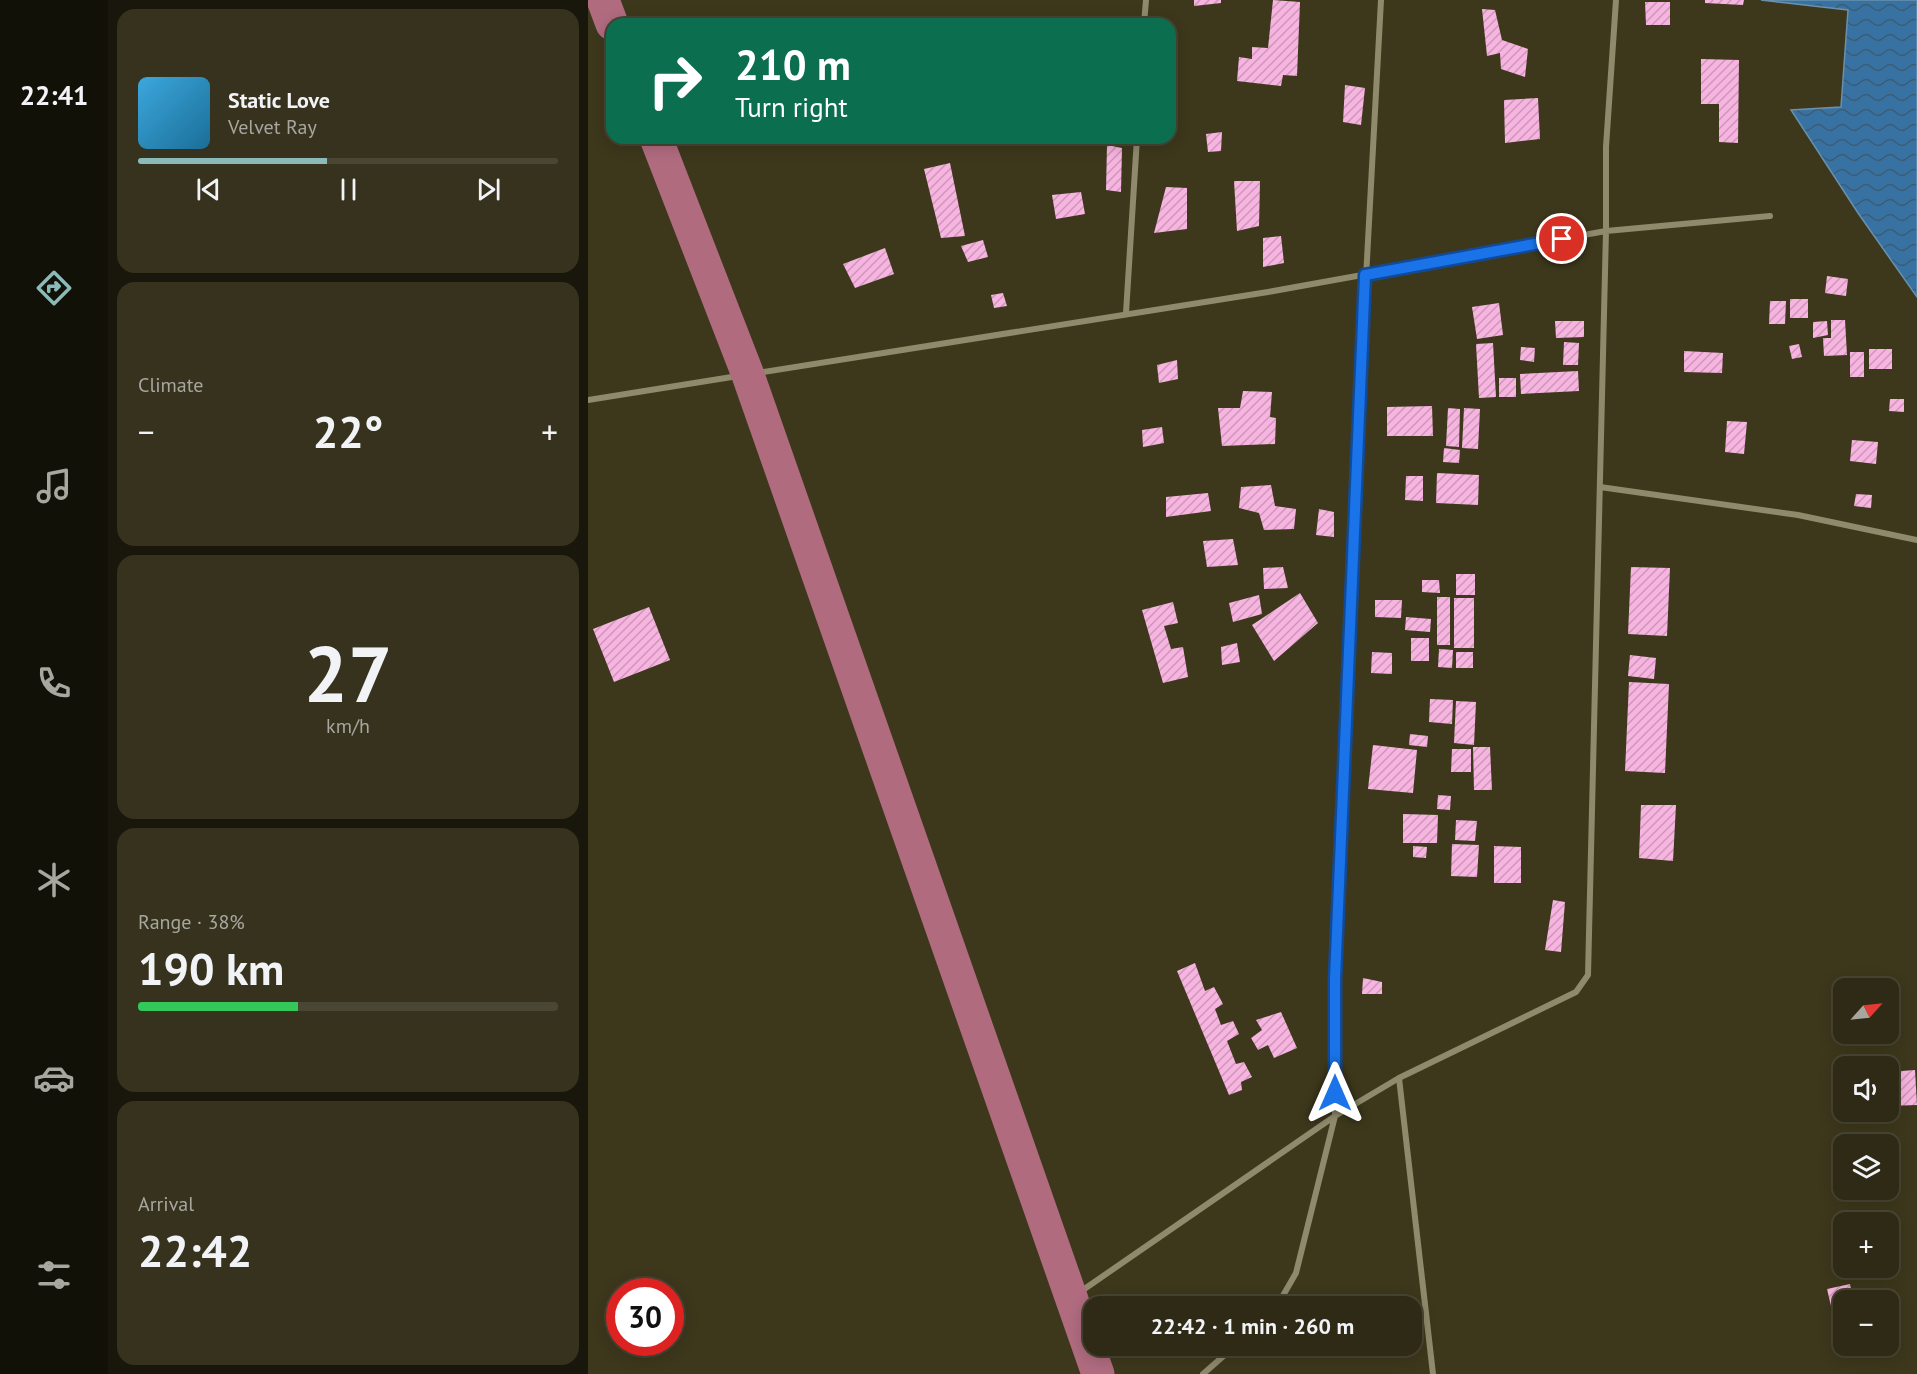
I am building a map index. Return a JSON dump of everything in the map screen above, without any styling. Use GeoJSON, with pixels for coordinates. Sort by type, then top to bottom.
{"type":"FeatureCollection","features":[{"type":"Feature","properties":{"kind":"main road"},"geometry":{"type":"LineString","coordinates":[[603,0],[610,18]]}},
{"type":"Feature","properties":{"kind":"main road"},"geometry":{"type":"LineString","coordinates":[[658,144],[748,375],[1098,1374]]}},
{"type":"Feature","properties":{"kind":"street"},"geometry":{"type":"LineString","coordinates":[[1144,18],[1146,0]]}},
{"type":"Feature","properties":{"kind":"street"},"geometry":{"type":"LineString","coordinates":[[1283,1296],[1296,1273],[1335,1116],[1335,979],[1365,275],[1381,0]]}},
{"type":"Feature","properties":{"kind":"street"},"geometry":{"type":"LineString","coordinates":[[1070,1299],[1335,1116],[1399,1078],[1576,992],[1588,975],[1606,231],[1605,147],[1616,0]]}},
{"type":"Feature","properties":{"kind":"street"},"geometry":{"type":"LineString","coordinates":[[1126,313],[1137,144]]}},
{"type":"Feature","properties":{"kind":"street"},"geometry":{"type":"LineString","coordinates":[[588,400],[1268,292],[1606,231],[1770,216]]}},
{"type":"Feature","properties":{"kind":"street"},"geometry":{"type":"LineString","coordinates":[[1600,487],[1798,515],[1917,540]]}},
{"type":"Feature","properties":{"kind":"street"},"geometry":{"type":"LineString","coordinates":[[1399,1078],[1433,1374]]}},
{"type":"Feature","properties":{"kind":"street"},"geometry":{"type":"LineString","coordinates":[[1203,1374],[1224,1356]]}},
{"type":"Feature","properties":{"kind":"water"},"geometry":{"type":"Polygon","coordinates":[[[1761,0],[1917,0],[1917,297],[1858,213],[1791,110],[1841,107],[1848,10],[1761,0]]]}},
{"type":"Feature","properties":{"kind":"building"},"geometry":{"type":"Polygon","coordinates":[[[1194,0],[1221,0],[1221,3],[1194,6],[1194,0]]]}},
{"type":"Feature","properties":{"kind":"building"},"geometry":{"type":"Polygon","coordinates":[[[1273,0],[1300,2],[1297,76],[1283,75],[1281,86],[1237,81],[1239,57],[1252,59],[1252,47],[1268,48],[1273,0]]]}},
{"type":"Feature","properties":{"kind":"building"},"geometry":{"type":"Polygon","coordinates":[[[1705,0],[1744,0],[1743,5],[1705,3],[1705,0]]]}},
{"type":"Feature","properties":{"kind":"building"},"geometry":{"type":"Polygon","coordinates":[[[1645,2],[1670,2],[1670,25],[1646,25],[1645,2]]]}},
{"type":"Feature","properties":{"kind":"building"},"geometry":{"type":"Polygon","coordinates":[[[1482,9],[1495,10],[1502,40],[1528,49],[1525,77],[1501,69],[1500,53],[1487,56],[1482,9]]]}},
{"type":"Feature","properties":{"kind":"building"},"geometry":{"type":"Polygon","coordinates":[[[1701,59],[1739,60],[1738,143],[1719,142],[1719,104],[1701,104],[1701,59]]]}},
{"type":"Feature","properties":{"kind":"building"},"geometry":{"type":"Polygon","coordinates":[[[1345,85],[1365,88],[1361,125],[1343,122],[1345,85]]]}},
{"type":"Feature","properties":{"kind":"building"},"geometry":{"type":"Polygon","coordinates":[[[1538,98],[1540,139],[1505,143],[1504,100],[1538,98]]]}},
{"type":"Feature","properties":{"kind":"building"},"geometry":{"type":"Polygon","coordinates":[[[1222,132],[1221,151],[1208,152],[1206,134],[1222,132]]]}},
{"type":"Feature","properties":{"kind":"building"},"geometry":{"type":"Polygon","coordinates":[[[1107,145],[1122,148],[1121,192],[1106,190],[1107,145]]]}},
{"type":"Feature","properties":{"kind":"building"},"geometry":{"type":"Polygon","coordinates":[[[950,163],[965,236],[941,238],[924,169],[950,163]]]}},
{"type":"Feature","properties":{"kind":"building"},"geometry":{"type":"Polygon","coordinates":[[[1234,181],[1260,181],[1259,226],[1237,231],[1234,181]]]}},
{"type":"Feature","properties":{"kind":"building"},"geometry":{"type":"Polygon","coordinates":[[[1166,187],[1187,188],[1187,229],[1154,233],[1166,187]]]}},
{"type":"Feature","properties":{"kind":"building"},"geometry":{"type":"Polygon","coordinates":[[[1081,192],[1085,214],[1056,219],[1052,195],[1081,192]]]}},
{"type":"Feature","properties":{"kind":"building"},"geometry":{"type":"Polygon","coordinates":[[[1281,236],[1284,263],[1263,267],[1263,238],[1281,236]]]}},
{"type":"Feature","properties":{"kind":"building"},"geometry":{"type":"Polygon","coordinates":[[[983,240],[988,257],[968,262],[961,246],[983,240]]]}},
{"type":"Feature","properties":{"kind":"building"},"geometry":{"type":"Polygon","coordinates":[[[885,248],[894,274],[855,288],[843,264],[885,248]]]}},
{"type":"Feature","properties":{"kind":"building"},"geometry":{"type":"Polygon","coordinates":[[[1827,276],[1848,279],[1846,296],[1825,293],[1827,276]]]}},
{"type":"Feature","properties":{"kind":"building"},"geometry":{"type":"Polygon","coordinates":[[[1003,293],[1007,306],[994,308],[991,295],[1003,293]]]}},
{"type":"Feature","properties":{"kind":"building"},"geometry":{"type":"Polygon","coordinates":[[[1790,299],[1808,299],[1808,318],[1790,318],[1790,299]]]}},
{"type":"Feature","properties":{"kind":"building"},"geometry":{"type":"Polygon","coordinates":[[[1770,301],[1786,301],[1785,324],[1769,324],[1770,301]]]}},
{"type":"Feature","properties":{"kind":"building"},"geometry":{"type":"Polygon","coordinates":[[[1499,303],[1503,335],[1477,339],[1472,307],[1499,303]]]}},
{"type":"Feature","properties":{"kind":"building"},"geometry":{"type":"Polygon","coordinates":[[[1831,320],[1845,320],[1847,355],[1824,356],[1823,338],[1831,338],[1831,320]]]}},
{"type":"Feature","properties":{"kind":"building"},"geometry":{"type":"Polygon","coordinates":[[[1555,321],[1584,321],[1584,337],[1556,338],[1555,321]]]}},
{"type":"Feature","properties":{"kind":"building"},"geometry":{"type":"Polygon","coordinates":[[[1827,321],[1828,335],[1813,338],[1813,322],[1827,321]]]}},
{"type":"Feature","properties":{"kind":"building"},"geometry":{"type":"Polygon","coordinates":[[[1564,342],[1579,343],[1578,365],[1563,365],[1564,342]]]}},
{"type":"Feature","properties":{"kind":"building"},"geometry":{"type":"Polygon","coordinates":[[[1493,343],[1496,397],[1479,398],[1476,344],[1493,343]]]}},
{"type":"Feature","properties":{"kind":"building"},"geometry":{"type":"Polygon","coordinates":[[[1799,344],[1802,357],[1792,359],[1789,346],[1799,344]]]}},
{"type":"Feature","properties":{"kind":"building"},"geometry":{"type":"Polygon","coordinates":[[[1521,347],[1535,348],[1534,362],[1520,360],[1521,347]]]}},
{"type":"Feature","properties":{"kind":"building"},"geometry":{"type":"Polygon","coordinates":[[[1869,349],[1892,349],[1892,369],[1869,369],[1869,349]]]}},
{"type":"Feature","properties":{"kind":"building"},"geometry":{"type":"Polygon","coordinates":[[[1684,351],[1723,353],[1722,373],[1684,372],[1684,351]]]}},
{"type":"Feature","properties":{"kind":"building"},"geometry":{"type":"Polygon","coordinates":[[[1850,352],[1864,352],[1864,377],[1850,377],[1850,352]]]}},
{"type":"Feature","properties":{"kind":"building"},"geometry":{"type":"Polygon","coordinates":[[[1177,360],[1178,379],[1159,383],[1157,365],[1177,360]]]}},
{"type":"Feature","properties":{"kind":"building"},"geometry":{"type":"Polygon","coordinates":[[[1578,371],[1579,391],[1521,394],[1520,374],[1578,371]]]}},
{"type":"Feature","properties":{"kind":"building"},"geometry":{"type":"Polygon","coordinates":[[[1499,378],[1516,378],[1516,397],[1499,397],[1499,378]]]}},
{"type":"Feature","properties":{"kind":"building"},"geometry":{"type":"Polygon","coordinates":[[[1243,391],[1272,392],[1270,417],[1276,418],[1275,444],[1222,446],[1218,408],[1240,408],[1243,391]]]}},
{"type":"Feature","properties":{"kind":"building"},"geometry":{"type":"Polygon","coordinates":[[[1890,399],[1904,399],[1904,412],[1889,411],[1890,399]]]}},
{"type":"Feature","properties":{"kind":"building"},"geometry":{"type":"Polygon","coordinates":[[[1432,406],[1433,436],[1387,436],[1387,407],[1432,406]]]}},
{"type":"Feature","properties":{"kind":"building"},"geometry":{"type":"Polygon","coordinates":[[[1448,408],[1460,409],[1459,447],[1446,446],[1448,408]]]}},
{"type":"Feature","properties":{"kind":"building"},"geometry":{"type":"Polygon","coordinates":[[[1464,408],[1480,409],[1478,449],[1462,448],[1464,408]]]}},
{"type":"Feature","properties":{"kind":"building"},"geometry":{"type":"Polygon","coordinates":[[[1727,421],[1747,422],[1744,454],[1725,452],[1727,421]]]}},
{"type":"Feature","properties":{"kind":"building"},"geometry":{"type":"Polygon","coordinates":[[[1162,427],[1164,443],[1143,447],[1142,430],[1162,427]]]}},
{"type":"Feature","properties":{"kind":"building"},"geometry":{"type":"Polygon","coordinates":[[[1852,440],[1878,442],[1876,464],[1850,461],[1852,440]]]}},
{"type":"Feature","properties":{"kind":"building"},"geometry":{"type":"Polygon","coordinates":[[[1444,448],[1460,450],[1459,463],[1443,462],[1444,448]]]}},
{"type":"Feature","properties":{"kind":"building"},"geometry":{"type":"Polygon","coordinates":[[[1437,473],[1479,475],[1478,505],[1436,503],[1437,473]]]}},
{"type":"Feature","properties":{"kind":"building"},"geometry":{"type":"Polygon","coordinates":[[[1406,476],[1423,476],[1423,501],[1405,500],[1406,476]]]}},
{"type":"Feature","properties":{"kind":"building"},"geometry":{"type":"Polygon","coordinates":[[[1271,485],[1275,506],[1296,509],[1294,529],[1264,530],[1259,513],[1239,508],[1241,487],[1271,485]]]}},
{"type":"Feature","properties":{"kind":"building"},"geometry":{"type":"Polygon","coordinates":[[[1208,493],[1211,511],[1166,517],[1166,497],[1208,493]]]}},
{"type":"Feature","properties":{"kind":"building"},"geometry":{"type":"Polygon","coordinates":[[[1856,494],[1872,495],[1871,508],[1854,506],[1856,494]]]}},
{"type":"Feature","properties":{"kind":"building"},"geometry":{"type":"Polygon","coordinates":[[[1319,509],[1334,512],[1334,537],[1316,535],[1319,509]]]}},
{"type":"Feature","properties":{"kind":"building"},"geometry":{"type":"Polygon","coordinates":[[[1233,539],[1238,565],[1207,567],[1203,541],[1233,539]]]}},
{"type":"Feature","properties":{"kind":"building"},"geometry":{"type":"Polygon","coordinates":[[[1283,567],[1288,588],[1264,589],[1263,568],[1283,567]]]}},
{"type":"Feature","properties":{"kind":"building"},"geometry":{"type":"Polygon","coordinates":[[[1631,567],[1670,568],[1667,636],[1628,634],[1631,567]]]}},
{"type":"Feature","properties":{"kind":"building"},"geometry":{"type":"Polygon","coordinates":[[[1456,574],[1475,574],[1475,595],[1456,595],[1456,574]]]}},
{"type":"Feature","properties":{"kind":"building"},"geometry":{"type":"Polygon","coordinates":[[[1422,580],[1439,580],[1440,593],[1422,592],[1422,580]]]}},
{"type":"Feature","properties":{"kind":"building"},"geometry":{"type":"Polygon","coordinates":[[[1300,593],[1318,623],[1274,661],[1252,625],[1300,593]]]}},
{"type":"Feature","properties":{"kind":"building"},"geometry":{"type":"Polygon","coordinates":[[[1259,595],[1262,614],[1233,622],[1229,603],[1259,595]]]}},
{"type":"Feature","properties":{"kind":"building"},"geometry":{"type":"Polygon","coordinates":[[[1437,597],[1450,597],[1450,645],[1437,645],[1437,597]]]}},
{"type":"Feature","properties":{"kind":"building"},"geometry":{"type":"Polygon","coordinates":[[[1454,598],[1474,598],[1474,648],[1454,648],[1454,598]]]}},
{"type":"Feature","properties":{"kind":"building"},"geometry":{"type":"Polygon","coordinates":[[[1375,600],[1402,600],[1401,618],[1375,617],[1375,600]]]}},
{"type":"Feature","properties":{"kind":"building"},"geometry":{"type":"Polygon","coordinates":[[[1173,602],[1178,623],[1164,626],[1171,649],[1183,647],[1188,677],[1163,683],[1142,610],[1173,602]]]}},
{"type":"Feature","properties":{"kind":"building"},"geometry":{"type":"Polygon","coordinates":[[[649,607],[670,660],[614,682],[593,629],[649,607]]]}},
{"type":"Feature","properties":{"kind":"building"},"geometry":{"type":"Polygon","coordinates":[[[1406,617],[1431,619],[1430,632],[1405,630],[1406,617]]]}},
{"type":"Feature","properties":{"kind":"building"},"geometry":{"type":"Polygon","coordinates":[[[1411,638],[1429,638],[1429,661],[1411,661],[1411,638]]]}},
{"type":"Feature","properties":{"kind":"building"},"geometry":{"type":"Polygon","coordinates":[[[1237,643],[1240,662],[1222,665],[1221,647],[1237,643]]]}},
{"type":"Feature","properties":{"kind":"building"},"geometry":{"type":"Polygon","coordinates":[[[1439,649],[1453,650],[1452,668],[1438,667],[1439,649]]]}},
{"type":"Feature","properties":{"kind":"building"},"geometry":{"type":"Polygon","coordinates":[[[1372,652],[1392,653],[1392,674],[1371,673],[1372,652]]]}},
{"type":"Feature","properties":{"kind":"building"},"geometry":{"type":"Polygon","coordinates":[[[1456,652],[1473,652],[1473,668],[1456,668],[1456,652]]]}},
{"type":"Feature","properties":{"kind":"building"},"geometry":{"type":"Polygon","coordinates":[[[1630,655],[1656,658],[1654,679],[1628,676],[1630,655]]]}},
{"type":"Feature","properties":{"kind":"building"},"geometry":{"type":"Polygon","coordinates":[[[1629,682],[1669,684],[1665,773],[1625,771],[1629,682]]]}},
{"type":"Feature","properties":{"kind":"building"},"geometry":{"type":"Polygon","coordinates":[[[1430,699],[1453,700],[1452,724],[1429,722],[1430,699]]]}},
{"type":"Feature","properties":{"kind":"building"},"geometry":{"type":"Polygon","coordinates":[[[1456,701],[1476,702],[1474,745],[1454,743],[1456,701]]]}},
{"type":"Feature","properties":{"kind":"building"},"geometry":{"type":"Polygon","coordinates":[[[1410,734],[1428,736],[1427,747],[1409,745],[1410,734]]]}},
{"type":"Feature","properties":{"kind":"building"},"geometry":{"type":"Polygon","coordinates":[[[1373,745],[1417,750],[1413,793],[1368,789],[1373,745]]]}},
{"type":"Feature","properties":{"kind":"building"},"geometry":{"type":"Polygon","coordinates":[[[1473,747],[1490,747],[1492,790],[1474,790],[1473,747]]]}},
{"type":"Feature","properties":{"kind":"building"},"geometry":{"type":"Polygon","coordinates":[[[1452,749],[1471,749],[1471,772],[1451,772],[1452,749]]]}},
{"type":"Feature","properties":{"kind":"building"},"geometry":{"type":"Polygon","coordinates":[[[1438,795],[1451,796],[1450,810],[1437,809],[1438,795]]]}},
{"type":"Feature","properties":{"kind":"building"},"geometry":{"type":"Polygon","coordinates":[[[1641,805],[1676,805],[1673,861],[1639,858],[1641,805]]]}},
{"type":"Feature","properties":{"kind":"building"},"geometry":{"type":"Polygon","coordinates":[[[1403,814],[1438,815],[1437,843],[1403,843],[1403,814]]]}},
{"type":"Feature","properties":{"kind":"building"},"geometry":{"type":"Polygon","coordinates":[[[1456,820],[1477,821],[1475,841],[1455,840],[1456,820]]]}},
{"type":"Feature","properties":{"kind":"building"},"geometry":{"type":"Polygon","coordinates":[[[1452,844],[1479,845],[1477,877],[1451,876],[1452,844]]]}},
{"type":"Feature","properties":{"kind":"building"},"geometry":{"type":"Polygon","coordinates":[[[1413,846],[1427,847],[1426,858],[1413,857],[1413,846]]]}},
{"type":"Feature","properties":{"kind":"building"},"geometry":{"type":"Polygon","coordinates":[[[1494,846],[1521,847],[1521,883],[1494,883],[1494,846]]]}},
{"type":"Feature","properties":{"kind":"building"},"geometry":{"type":"Polygon","coordinates":[[[1553,900],[1565,902],[1561,952],[1545,950],[1553,900]]]}},
{"type":"Feature","properties":{"kind":"building"},"geometry":{"type":"Polygon","coordinates":[[[1195,963],[1205,991],[1214,987],[1223,1004],[1215,1009],[1221,1025],[1233,1021],[1239,1034],[1227,1041],[1236,1064],[1244,1062],[1252,1077],[1241,1082],[1242,1090],[1229,1095],[1177,971],[1195,963]]]}},
{"type":"Feature","properties":{"kind":"building"},"geometry":{"type":"Polygon","coordinates":[[[1363,978],[1382,982],[1382,994],[1362,994],[1363,978]]]}},
{"type":"Feature","properties":{"kind":"building"},"geometry":{"type":"Polygon","coordinates":[[[1281,1012],[1297,1048],[1274,1058],[1268,1045],[1258,1050],[1251,1038],[1262,1030],[1256,1020],[1281,1012]]]}},
{"type":"Feature","properties":{"kind":"building"},"geometry":{"type":"Polygon","coordinates":[[[1915,1070],[1917,1105],[1899,1106],[1899,1071],[1915,1070]]]}},
{"type":"Feature","properties":{"kind":"building"},"geometry":{"type":"Polygon","coordinates":[[[1850,1284],[1851,1290],[1833,1290],[1833,1315],[1827,1289],[1850,1284]]]}},
{"type":"Feature","properties":{"kind":"route"},"geometry":{"type":"LineString","coordinates":[[1335,1093],[1335,979],[1352,537],[1365,275],[1562,239]]}}]}
